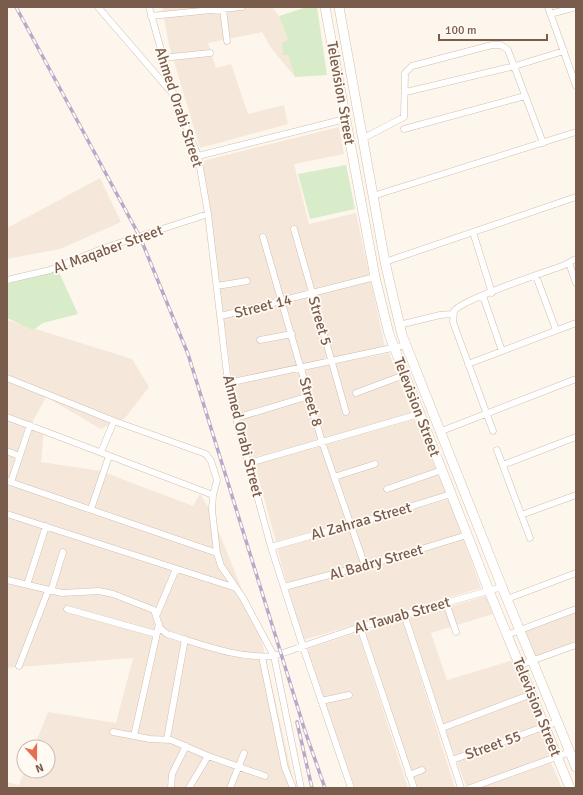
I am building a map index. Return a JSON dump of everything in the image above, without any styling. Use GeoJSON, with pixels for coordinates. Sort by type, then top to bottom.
{"type":"FeatureCollection","features":[{"type":"Feature","properties":{"kind":"main road","name":"Television Street"},"geometry":{"type":"LineString","coordinates":[[325,7],[381,308],[393,348],[489,591],[570,788]]}},
{"type":"Feature","properties":{"kind":"main road","name":"Television Street"},"geometry":{"type":"LineString","coordinates":[[339,7],[362,139],[399,325],[439,432],[576,767]]}},
{"type":"Feature","properties":{"kind":"main road"},"geometry":{"type":"LineString","coordinates":[[381,308],[394,305]]}},
{"type":"Feature","properties":{"kind":"street"},"geometry":{"type":"LineString","coordinates":[[98,7],[174,96]]}},
{"type":"Feature","properties":{"kind":"street","name":"Ahmed Orabi Street"},"geometry":{"type":"LineString","coordinates":[[149,7],[162,58],[174,96],[198,156],[208,214],[228,383],[236,418],[271,547],[351,788]]}},
{"type":"Feature","properties":{"kind":"street"},"geometry":{"type":"LineString","coordinates":[[151,16],[207,9],[242,7]]}},
{"type":"Feature","properties":{"kind":"street"},"geometry":{"type":"LineString","coordinates":[[548,7],[576,86]]}},
{"type":"Feature","properties":{"kind":"street"},"geometry":{"type":"LineString","coordinates":[[550,14],[576,7]]}},
{"type":"Feature","properties":{"kind":"street"},"geometry":{"type":"LineString","coordinates":[[223,9],[227,41]]}},
{"type":"Feature","properties":{"kind":"street"},"geometry":{"type":"LineString","coordinates":[[362,139],[404,117],[406,92],[405,72],[412,66],[492,46],[506,47],[515,66],[543,142]]}},
{"type":"Feature","properties":{"kind":"street"},"geometry":{"type":"LineString","coordinates":[[406,92],[515,66],[564,51]]}},
{"type":"Feature","properties":{"kind":"street"},"geometry":{"type":"LineString","coordinates":[[162,58],[210,53]]}},
{"type":"Feature","properties":{"kind":"street"},"geometry":{"type":"LineString","coordinates":[[404,129],[526,96]]}},
{"type":"Feature","properties":{"kind":"street"},"geometry":{"type":"LineString","coordinates":[[198,156],[345,119]]}},
{"type":"Feature","properties":{"kind":"street"},"geometry":{"type":"LineString","coordinates":[[373,196],[576,132]]}},
{"type":"Feature","properties":{"kind":"street"},"geometry":{"type":"LineString","coordinates":[[386,262],[576,197]]}},
{"type":"Feature","properties":{"kind":"street","name":"Al Maqaber Street"},"geometry":{"type":"LineString","coordinates":[[7,280],[50,270],[104,248],[208,214]]}},
{"type":"Feature","properties":{"kind":"street","name":"Street 5"},"geometry":{"type":"LineString","coordinates":[[294,229],[346,412]]}},
{"type":"Feature","properties":{"kind":"street"},"geometry":{"type":"LineString","coordinates":[[473,232],[492,292]]}},
{"type":"Feature","properties":{"kind":"street","name":"Street 8"},"geometry":{"type":"LineString","coordinates":[[263,237],[322,442],[365,566]]}},
{"type":"Feature","properties":{"kind":"street"},"geometry":{"type":"LineString","coordinates":[[399,325],[440,315],[452,314],[458,307],[576,259]]}},
{"type":"Feature","properties":{"kind":"street"},"geometry":{"type":"LineString","coordinates":[[569,263],[576,283]]}},
{"type":"Feature","properties":{"kind":"street"},"geometry":{"type":"LineString","coordinates":[[536,276],[556,330]]}},
{"type":"Feature","properties":{"kind":"street","name":"Street 14"},"geometry":{"type":"LineString","coordinates":[[221,316],[375,277]]}},
{"type":"Feature","properties":{"kind":"street"},"geometry":{"type":"LineString","coordinates":[[217,286],[247,281]]}},
{"type":"Feature","properties":{"kind":"street"},"geometry":{"type":"LineString","coordinates":[[483,296],[502,351]]}},
{"type":"Feature","properties":{"kind":"street"},"geometry":{"type":"LineString","coordinates":[[452,314],[453,322],[487,413],[492,431]]}},
{"type":"Feature","properties":{"kind":"street"},"geometry":{"type":"LineString","coordinates":[[468,364],[576,322]]}},
{"type":"Feature","properties":{"kind":"street"},"geometry":{"type":"LineString","coordinates":[[260,340],[292,334]]}},
{"type":"Feature","properties":{"kind":"street"},"geometry":{"type":"LineString","coordinates":[[228,383],[406,345]]}},
{"type":"Feature","properties":{"kind":"street"},"geometry":{"type":"LineString","coordinates":[[356,393],[404,375]]}},
{"type":"Feature","properties":{"kind":"street"},"geometry":{"type":"LineString","coordinates":[[7,378],[114,421],[206,454],[211,461],[217,480],[213,495],[212,510],[217,553],[228,578],[237,589],[274,656],[301,788]]}},
{"type":"Feature","properties":{"kind":"street"},"geometry":{"type":"LineString","coordinates":[[439,432],[576,379]]}},
{"type":"Feature","properties":{"kind":"street"},"geometry":{"type":"LineString","coordinates":[[236,418],[309,396]]}},
{"type":"Feature","properties":{"kind":"street"},"geometry":{"type":"LineString","coordinates":[[249,463],[419,414]]}},
{"type":"Feature","properties":{"kind":"street"},"geometry":{"type":"LineString","coordinates":[[7,417],[213,495]]}},
{"type":"Feature","properties":{"kind":"street"},"geometry":{"type":"LineString","coordinates":[[101,452],[114,421]]}},
{"type":"Feature","properties":{"kind":"street"},"geometry":{"type":"LineString","coordinates":[[30,426],[9,481],[217,553]]}},
{"type":"Feature","properties":{"kind":"street"},"geometry":{"type":"LineString","coordinates":[[503,465],[576,437]]}},
{"type":"Feature","properties":{"kind":"street"},"geometry":{"type":"LineString","coordinates":[[497,450],[530,538]]}},
{"type":"Feature","properties":{"kind":"street"},"geometry":{"type":"LineString","coordinates":[[7,451],[19,456]]}},
{"type":"Feature","properties":{"kind":"street"},"geometry":{"type":"LineString","coordinates":[[91,509],[109,456]]}},
{"type":"Feature","properties":{"kind":"street"},"geometry":{"type":"LineString","coordinates":[[334,477],[375,464]]}},
{"type":"Feature","properties":{"kind":"street"},"geometry":{"type":"LineString","coordinates":[[386,489],[442,470]]}},
{"type":"Feature","properties":{"kind":"street","name":"Al Zahraa Street"},"geometry":{"type":"LineString","coordinates":[[271,547],[451,494]]}},
{"type":"Feature","properties":{"kind":"street"},"geometry":{"type":"LineString","coordinates":[[521,515],[576,495]]}},
{"type":"Feature","properties":{"kind":"street"},"geometry":{"type":"LineString","coordinates":[[7,514],[237,589]]}},
{"type":"Feature","properties":{"kind":"street"},"geometry":{"type":"LineString","coordinates":[[27,585],[46,526]]}},
{"type":"Feature","properties":{"kind":"street","name":"Al Badry Street"},"geometry":{"type":"LineString","coordinates":[[284,587],[365,566],[467,535]]}},
{"type":"Feature","properties":{"kind":"street"},"geometry":{"type":"LineString","coordinates":[[19,666],[64,552]]}},
{"type":"Feature","properties":{"kind":"street"},"geometry":{"type":"LineString","coordinates":[[157,614],[176,569]]}},
{"type":"Feature","properties":{"kind":"street"},"geometry":{"type":"LineString","coordinates":[[507,599],[576,573]]}},
{"type":"Feature","properties":{"kind":"street"},"geometry":{"type":"LineString","coordinates":[[7,580],[49,591],[73,593],[99,592],[113,594],[150,607],[157,614],[159,624],[134,736]]}},
{"type":"Feature","properties":{"kind":"street","name":"Al Tawab Street"},"geometry":{"type":"LineString","coordinates":[[159,624],[160,628],[166,634],[232,652],[262,657],[274,656],[360,627],[502,587]]}},
{"type":"Feature","properties":{"kind":"street"},"geometry":{"type":"LineString","coordinates":[[446,603],[456,632]]}},
{"type":"Feature","properties":{"kind":"street"},"geometry":{"type":"LineString","coordinates":[[67,609],[156,634]]}},
{"type":"Feature","properties":{"kind":"street"},"geometry":{"type":"LineString","coordinates":[[507,634],[576,609]]}},
{"type":"Feature","properties":{"kind":"street"},"geometry":{"type":"LineString","coordinates":[[404,614],[462,788]]}},
{"type":"Feature","properties":{"kind":"street"},"geometry":{"type":"LineString","coordinates":[[360,627],[414,788]]}},
{"type":"Feature","properties":{"kind":"street"},"geometry":{"type":"LineString","coordinates":[[167,739],[185,639]]}},
{"type":"Feature","properties":{"kind":"street"},"geometry":{"type":"LineString","coordinates":[[520,665],[576,645]]}},
{"type":"Feature","properties":{"kind":"street"},"geometry":{"type":"LineString","coordinates":[[262,657],[285,768],[293,788]]}},
{"type":"Feature","properties":{"kind":"street"},"geometry":{"type":"LineString","coordinates":[[442,728],[532,694]]}},
{"type":"Feature","properties":{"kind":"street"},"geometry":{"type":"LineString","coordinates":[[321,701],[349,695]]}},
{"type":"Feature","properties":{"kind":"street","name":"Street 55"},"geometry":{"type":"LineString","coordinates":[[452,760],[557,722]]}},
{"type":"Feature","properties":{"kind":"street"},"geometry":{"type":"LineString","coordinates":[[114,732],[159,740],[167,739],[208,756],[265,776]]}},
{"type":"Feature","properties":{"kind":"street"},"geometry":{"type":"LineString","coordinates":[[171,788],[172,774],[186,746]]}},
{"type":"Feature","properties":{"kind":"street"},"geometry":{"type":"LineString","coordinates":[[470,788],[570,752]]}},
{"type":"Feature","properties":{"kind":"street"},"geometry":{"type":"LineString","coordinates":[[230,788],[244,753]]}},
{"type":"Feature","properties":{"kind":"street"},"geometry":{"type":"LineString","coordinates":[[189,788],[208,756]]}},
{"type":"Feature","properties":{"kind":"street"},"geometry":{"type":"LineString","coordinates":[[409,775],[422,770]]}},
{"type":"Feature","properties":{"kind":"shaded area"},"geometry":{"type":"Polygon","coordinates":[[[162,7],[272,7],[279,16],[288,40],[283,55],[288,55],[295,77],[271,48],[262,32],[208,43],[216,68],[231,64],[248,114],[284,105],[288,124],[200,148],[169,45],[162,7]]]}},
{"type":"Feature","properties":{"kind":"shaded area"},"geometry":{"type":"Polygon","coordinates":[[[339,127],[344,154],[294,164],[309,224],[356,213],[385,347],[232,380],[202,161],[339,127]]]}},
{"type":"Feature","properties":{"kind":"shaded area"},"geometry":{"type":"Polygon","coordinates":[[[100,178],[121,222],[60,249],[7,259],[7,228],[100,178]]]}},
{"type":"Feature","properties":{"kind":"shaded area"},"geometry":{"type":"Polygon","coordinates":[[[7,320],[132,359],[149,387],[125,418],[101,429],[46,397],[32,423],[44,428],[41,462],[101,471],[193,506],[200,494],[210,510],[261,637],[295,788],[7,788],[7,782],[19,785],[21,779],[56,779],[56,739],[37,739],[48,712],[116,723],[133,658],[7,668],[7,320]]]}},
{"type":"Feature","properties":{"kind":"shaded area"},"geometry":{"type":"Polygon","coordinates":[[[389,353],[412,414],[251,458],[233,384],[389,353]]]}},
{"type":"Feature","properties":{"kind":"shaded area"},"geometry":{"type":"Polygon","coordinates":[[[415,419],[446,493],[276,542],[255,465],[415,419]]]}},
{"type":"Feature","properties":{"kind":"shaded area"},"geometry":{"type":"Polygon","coordinates":[[[449,499],[481,588],[303,640],[277,549],[449,499]]]}},
{"type":"Feature","properties":{"kind":"shaded area"},"geometry":{"type":"Polygon","coordinates":[[[486,596],[493,614],[431,633],[447,680],[513,660],[526,693],[443,724],[409,618],[486,596]]]}},
{"type":"Feature","properties":{"kind":"shaded area"},"geometry":{"type":"Polygon","coordinates":[[[576,612],[576,643],[535,657],[524,631],[576,612]]]}},
{"type":"Feature","properties":{"kind":"shaded area"},"geometry":{"type":"Polygon","coordinates":[[[403,621],[455,788],[416,788],[365,632],[403,621]]]}},
{"type":"Feature","properties":{"kind":"shaded area"},"geometry":{"type":"Polygon","coordinates":[[[358,632],[408,788],[355,788],[307,649],[358,632]]]}},
{"type":"Feature","properties":{"kind":"shaded area"},"geometry":{"type":"Polygon","coordinates":[[[528,699],[552,755],[466,786],[445,730],[528,699]]]}},
{"type":"Feature","properties":{"kind":"shaded area"},"geometry":{"type":"Polygon","coordinates":[[[551,763],[562,788],[479,788],[551,763]]]}},
{"type":"Feature","properties":{"kind":"green space"},"geometry":{"type":"Polygon","coordinates":[[[307,7],[317,7],[327,75],[295,77],[288,55],[283,55],[282,43],[288,40],[279,16],[307,7]]]}},
{"type":"Feature","properties":{"kind":"green space"},"geometry":{"type":"Polygon","coordinates":[[[346,165],[355,209],[310,219],[298,174],[346,165]]]}},
{"type":"Feature","properties":{"kind":"green space"},"geometry":{"type":"Polygon","coordinates":[[[58,270],[78,314],[43,323],[33,330],[7,318],[7,284],[58,270]]]}},
{"type":"Feature","properties":{"kind":"railway"},"geometry":{"type":"LineString","coordinates":[[16,7],[140,237],[188,354],[305,731],[325,788]]}},
{"type":"Feature","properties":{"kind":"railway"},"geometry":{"type":"LineString","coordinates":[[297,722],[312,788]]}}]}
